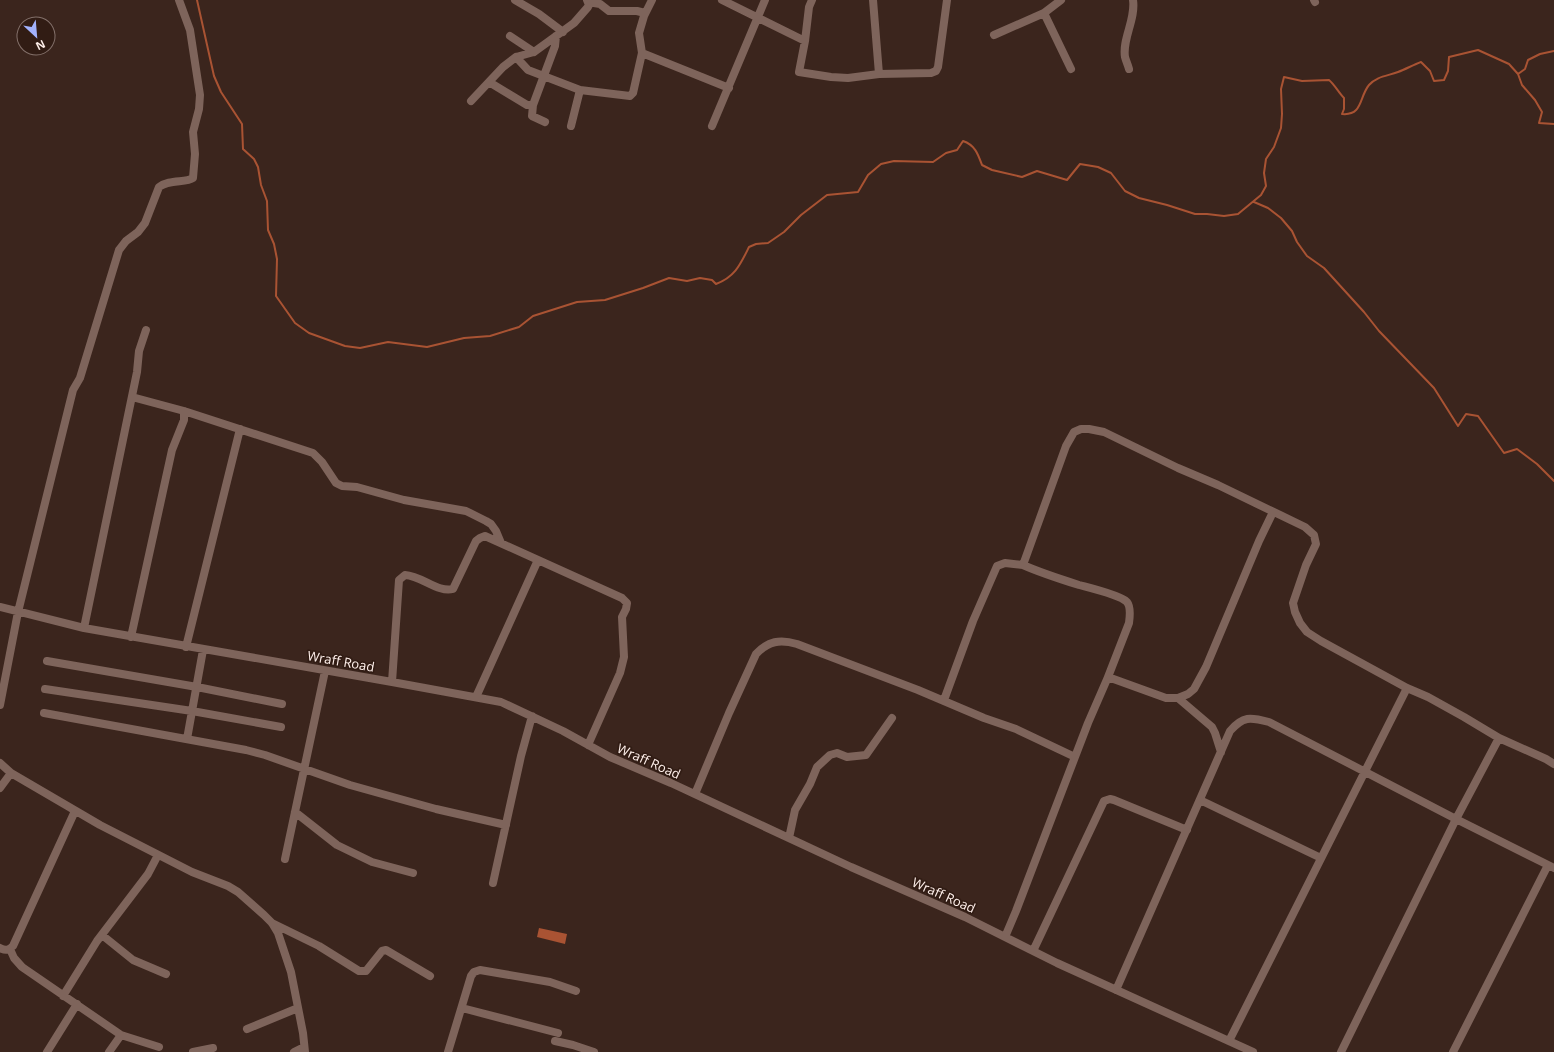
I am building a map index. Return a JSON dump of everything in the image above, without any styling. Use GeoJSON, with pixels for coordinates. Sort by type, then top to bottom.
{"type":"FeatureCollection","features":[{"type":"Feature","properties":{"kind":"street"},"geometry":{"type":"LineString","coordinates":[[0,705],[18,612],[73,390],[80,378],[119,250],[126,241],[138,232],[145,223],[159,187],[164,184],[193,178],[193,132],[199,109],[200,95],[190,30],[179,0]]}},
{"type":"Feature","properties":{"kind":"street"},"geometry":{"type":"LineString","coordinates":[[515,0],[540,14],[559,34]]}},
{"type":"Feature","properties":{"kind":"street"},"geometry":{"type":"LineString","coordinates":[[516,57],[525,68],[580,90],[630,96],[633,93],[642,53],[639,33],[645,13],[652,0]]}},
{"type":"Feature","properties":{"kind":"street"},"geometry":{"type":"LineString","coordinates":[[723,0],[805,41]]}},
{"type":"Feature","properties":{"kind":"street"},"geometry":{"type":"LineString","coordinates":[[712,126],[765,0]]}},
{"type":"Feature","properties":{"kind":"street"},"geometry":{"type":"LineString","coordinates":[[812,0],[809,7],[805,41],[799,72],[848,78],[878,74],[931,73],[937,69],[947,0]]}},
{"type":"Feature","properties":{"kind":"street"},"geometry":{"type":"LineString","coordinates":[[873,0],[878,74]]}},
{"type":"Feature","properties":{"kind":"street"},"geometry":{"type":"LineString","coordinates":[[994,35],[1044,13],[1061,0]]}},
{"type":"Feature","properties":{"kind":"street"},"geometry":{"type":"LineString","coordinates":[[1129,69],[1125,55],[1132,19],[1133,0]]}},
{"type":"Feature","properties":{"kind":"street"},"geometry":{"type":"LineString","coordinates":[[471,101],[499,70],[516,57],[534,52],[582,15],[588,7],[588,1],[600,4],[610,11],[637,11],[645,13]]}},
{"type":"Feature","properties":{"kind":"street"},"geometry":{"type":"LineString","coordinates":[[1044,13],[1071,69]]}},
{"type":"Feature","properties":{"kind":"street"},"geometry":{"type":"LineString","coordinates":[[545,122],[532,116],[533,105],[559,34]]}},
{"type":"Feature","properties":{"kind":"street"},"geometry":{"type":"LineString","coordinates":[[510,36],[534,52]]}},
{"type":"Feature","properties":{"kind":"street"},"geometry":{"type":"LineString","coordinates":[[642,53],[729,88]]}},
{"type":"Feature","properties":{"kind":"street"},"geometry":{"type":"LineString","coordinates":[[488,82],[528,105],[533,105]]}},
{"type":"Feature","properties":{"kind":"street"},"geometry":{"type":"LineString","coordinates":[[571,126],[580,90]]}},
{"type":"Feature","properties":{"kind":"street"},"geometry":{"type":"LineString","coordinates":[[84,628],[137,372],[139,351],[146,330]]}},
{"type":"Feature","properties":{"kind":"street"},"geometry":{"type":"LineString","coordinates":[[132,397],[184,411],[313,453],[322,462],[336,483],[342,486],[357,487],[404,500],[455,508],[472,513],[491,524],[501,543]]}},
{"type":"Feature","properties":{"kind":"street"},"geometry":{"type":"LineString","coordinates":[[131,637],[172,450],[184,420],[184,411]]}},
{"type":"Feature","properties":{"kind":"street"},"geometry":{"type":"LineString","coordinates":[[186,647],[240,429]]}},
{"type":"Feature","properties":{"kind":"street"},"geometry":{"type":"LineString","coordinates":[[1023,565],[1066,446],[1074,432],[1081,429],[1097,430],[1112,435],[1178,468],[1218,485],[1305,527],[1314,536],[1316,544],[1306,565],[1293,603],[1300,623],[1307,632],[1407,688],[1441,704],[1483,727],[1499,738],[1554,764]]}},
{"type":"Feature","properties":{"kind":"street"},"geometry":{"type":"LineString","coordinates":[[1108,677],[1166,698],[1178,698],[1194,689],[1206,666],[1259,540],[1273,512]]}},
{"type":"Feature","properties":{"kind":"street"},"geometry":{"type":"LineString","coordinates":[[392,682],[399,580],[405,575],[414,576],[440,589],[453,589],[476,541],[485,536],[622,598],[627,603],[622,618],[624,657],[620,673],[588,744]]}},
{"type":"Feature","properties":{"kind":"street"},"geometry":{"type":"LineString","coordinates":[[476,697],[538,560]]}},
{"type":"Feature","properties":{"kind":"street"},"geometry":{"type":"LineString","coordinates":[[944,700],[973,621],[997,566],[1005,563],[1023,565],[1038,572],[1114,596],[1128,603],[1130,615],[1129,623],[1005,936]]}},
{"type":"Feature","properties":{"kind":"street","name":"Wraff Road"},"geometry":{"type":"LineString","coordinates":[[0,607],[84,628],[131,637],[501,702],[588,744],[610,757],[965,917],[1116,990],[1253,1052]]}},
{"type":"Feature","properties":{"kind":"street"},"geometry":{"type":"LineString","coordinates":[[695,794],[756,654],[763,647],[771,643],[784,641],[797,644],[944,700],[984,718],[1016,730],[1075,757]]}},
{"type":"Feature","properties":{"kind":"street"},"geometry":{"type":"LineString","coordinates":[[186,739],[203,650]]}},
{"type":"Feature","properties":{"kind":"street"},"geometry":{"type":"LineString","coordinates":[[47,661],[196,687],[282,704]]}},
{"type":"Feature","properties":{"kind":"street"},"geometry":{"type":"LineString","coordinates":[[285,859],[325,671]]}},
{"type":"Feature","properties":{"kind":"street"},"geometry":{"type":"LineString","coordinates":[[1229,1041],[1407,688]]}},
{"type":"Feature","properties":{"kind":"street"},"geometry":{"type":"LineString","coordinates":[[46,689],[192,711],[281,727]]}},
{"type":"Feature","properties":{"kind":"street"},"geometry":{"type":"LineString","coordinates":[[1189,707],[1190,692]]}},
{"type":"Feature","properties":{"kind":"street"},"geometry":{"type":"LineString","coordinates":[[1178,698],[1212,727],[1221,752]]}},
{"type":"Feature","properties":{"kind":"street"},"geometry":{"type":"LineString","coordinates":[[44,713],[246,750],[350,784],[436,809],[506,825]]}},
{"type":"Feature","properties":{"kind":"street"},"geometry":{"type":"LineString","coordinates":[[493,883],[521,756],[532,716]]}},
{"type":"Feature","properties":{"kind":"street"},"geometry":{"type":"LineString","coordinates":[[789,838],[796,810],[817,767],[830,756],[837,753],[847,757],[866,755],[892,718]]}},
{"type":"Feature","properties":{"kind":"street"},"geometry":{"type":"LineString","coordinates":[[1116,990],[1230,731],[1244,719],[1253,718],[1269,722],[1551,867],[1453,1052]]}},
{"type":"Feature","properties":{"kind":"street"},"geometry":{"type":"LineString","coordinates":[[1341,1052],[1456,819],[1499,738]]}},
{"type":"Feature","properties":{"kind":"street"},"geometry":{"type":"LineString","coordinates":[[0,763],[11,773],[100,825],[192,872],[228,886],[238,892],[272,923],[319,946],[359,971],[366,971],[382,951],[386,950],[430,976]]}},
{"type":"Feature","properties":{"kind":"street"},"geometry":{"type":"LineString","coordinates":[[0,788],[11,773]]}},
{"type":"Feature","properties":{"kind":"street"},"geometry":{"type":"LineString","coordinates":[[1033,951],[1104,801],[1110,799],[1114,800],[1187,830]]}},
{"type":"Feature","properties":{"kind":"street"},"geometry":{"type":"LineString","coordinates":[[1200,800],[1321,858]]}},
{"type":"Feature","properties":{"kind":"street"},"geometry":{"type":"LineString","coordinates":[[0,948],[5,950],[10,949],[13,946],[75,811]]}},
{"type":"Feature","properties":{"kind":"street"},"geometry":{"type":"LineString","coordinates":[[296,812],[337,845],[372,862],[413,873]]}},
{"type":"Feature","properties":{"kind":"street"},"geometry":{"type":"LineString","coordinates":[[64,996],[81,965],[141,884],[158,855]]}},
{"type":"Feature","properties":{"kind":"street"},"geometry":{"type":"LineString","coordinates":[[272,923],[278,933],[292,972],[304,1049],[294,1052]]}},
{"type":"Feature","properties":{"kind":"street"},"geometry":{"type":"LineString","coordinates":[[102,936],[133,960],[166,974]]}},
{"type":"Feature","properties":{"kind":"street"},"geometry":{"type":"LineString","coordinates":[[10,949],[14,958],[22,967],[41,982],[77,1004],[121,1035],[159,1047]]}},
{"type":"Feature","properties":{"kind":"street"},"geometry":{"type":"LineString","coordinates":[[448,1052],[471,976],[474,972],[480,970],[550,982],[576,991]]}},
{"type":"Feature","properties":{"kind":"street"},"geometry":{"type":"LineString","coordinates":[[46,1052],[77,1004]]}},
{"type":"Feature","properties":{"kind":"street"},"geometry":{"type":"LineString","coordinates":[[247,1029],[298,1008]]}},
{"type":"Feature","properties":{"kind":"street"},"geometry":{"type":"LineString","coordinates":[[462,1008],[558,1033]]}},
{"type":"Feature","properties":{"kind":"street"},"geometry":{"type":"LineString","coordinates":[[109,1052],[121,1035]]}},
{"type":"Feature","properties":{"kind":"street"},"geometry":{"type":"LineString","coordinates":[[555,1041],[573,1044],[594,1052]]}},
{"type":"Feature","properties":{"kind":"street"},"geometry":{"type":"LineString","coordinates":[[193,1052],[213,1048]]}},
{"type":"Feature","properties":{"kind":"shaded area"},"geometry":{"type":"Polygon","coordinates":[[[539,928],[567,934],[565,944],[537,937],[539,928]]]}},
{"type":"Feature","properties":{"kind":"waterway"},"geometry":{"type":"LineString","coordinates":[[197,0],[214,76],[221,92],[242,124],[243,149],[254,159],[258,167],[261,185],[267,201],[268,230],[274,244],[277,259],[276,296],[295,323],[309,333],[345,346],[360,348],[388,342],[427,347],[464,338],[490,336],[519,327],[533,316],[577,302],[605,300],[669,278],[687,281],[700,278],[712,280],[716,284],[728,278],[736,270],[749,247],[756,244],[768,243],[784,232],[801,215],[827,195],[858,192],[868,175],[881,164],[894,161],[933,162],[946,153],[957,150],[963,141],[973,147],[982,165],[992,170],[1022,177],[1037,171],[1067,180],[1080,164],[1098,167],[1111,173],[1125,191],[1139,198],[1195,214],[1224,216],[1238,214],[1261,195],[1266,186],[1264,173],[1266,159],[1274,147],[1281,128],[1281,89],[1284,77],[1302,81],[1329,80],[1344,98],[1344,109],[1342,114],[1349,114],[1357,109],[1369,85],[1376,80],[1421,62],[1430,71],[1434,81],[1444,80],[1448,71],[1449,57],[1478,50],[1509,64],[1518,74],[1522,85],[1535,100],[1542,112],[1539,123],[1554,124]]}},
{"type":"Feature","properties":{"kind":"waterway"},"geometry":{"type":"LineString","coordinates":[[1518,74],[1525,69],[1528,60],[1540,54],[1554,51]]}},
{"type":"Feature","properties":{"kind":"waterway"},"geometry":{"type":"LineString","coordinates":[[1254,202],[1268,208],[1281,218],[1292,231],[1297,242],[1307,256],[1324,268],[1379,331],[1434,388],[1458,426],[1466,414],[1478,416],[1504,453],[1517,449],[1537,464],[1554,481]]}}]}
